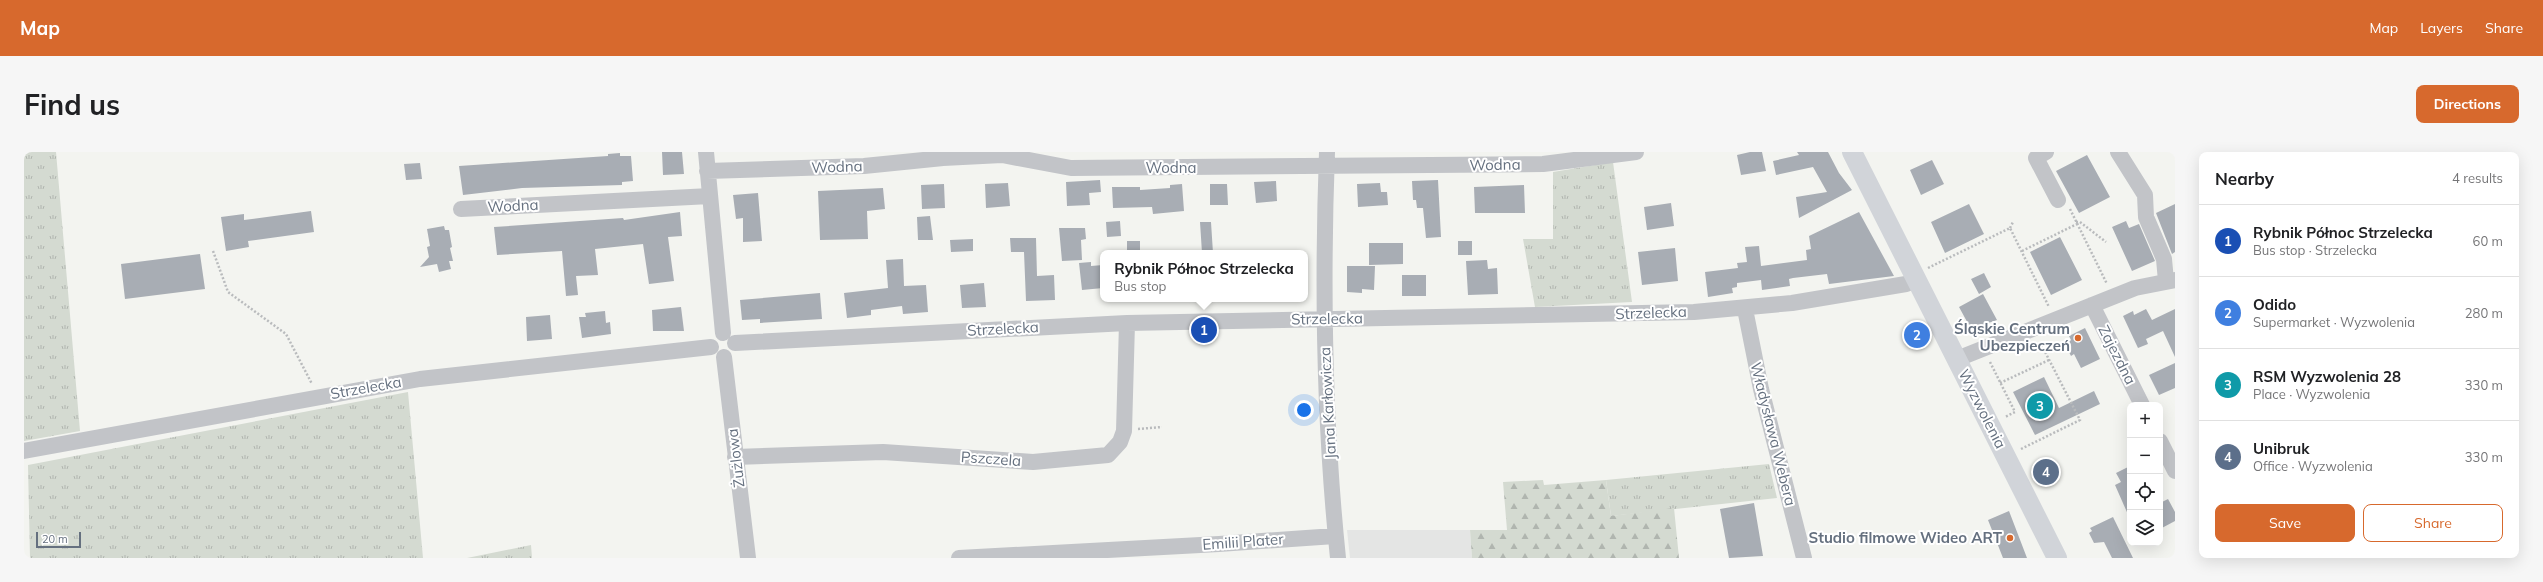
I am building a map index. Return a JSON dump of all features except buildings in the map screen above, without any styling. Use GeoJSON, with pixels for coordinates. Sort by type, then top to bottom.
{"type":"FeatureCollection","features":[{"type":"Feature","properties":{"kind":"main road","name":"Wyzwolenia"},"geometry":{"type":"LineString","coordinates":[[1852,152],[1922,274],[1957,359],[2057,558]]}},
{"type":"Feature","properties":{"kind":"street"},"geometry":{"type":"LineString","coordinates":[[706,152],[723,333]]}},
{"type":"Feature","properties":{"kind":"street","name":"Wodna"},"geometry":{"type":"LineString","coordinates":[[707,171],[864,166],[943,158],[1002,155],[1071,168],[1327,159],[1543,158],[1636,152]]}},
{"type":"Feature","properties":{"kind":"street"},"geometry":{"type":"LineString","coordinates":[[2046,152],[2036,158],[2062,202]]}},
{"type":"Feature","properties":{"kind":"street"},"geometry":{"type":"LineString","coordinates":[[1957,359],[2055,319],[2143,286],[2171,280],[2164,258],[2146,217],[2145,195],[2118,152]]}},
{"type":"Feature","properties":{"kind":"street","name":"Jana Karłowicza"},"geometry":{"type":"LineString","coordinates":[[1327,159],[1324,319],[1335,536],[1338,558]]}},
{"type":"Feature","properties":{"kind":"street","name":"Wodna"},"geometry":{"type":"LineString","coordinates":[[461,208],[710,196]]}},
{"type":"Feature","properties":{"kind":"street","name":"Strzelecka"},"geometry":{"type":"LineString","coordinates":[[736,343],[1127,323],[1576,316],[1745,309],[1826,298],[1922,274]]}},
{"type":"Feature","properties":{"kind":"street","name":"Zajezdna"},"geometry":{"type":"LineString","coordinates":[[2092,305],[2140,402]]}},
{"type":"Feature","properties":{"kind":"street","name":"Władysława Webera"},"geometry":{"type":"LineString","coordinates":[[1745,309],[1761,389],[1804,558]]}},
{"type":"Feature","properties":{"kind":"street","name":"Pszczela"},"geometry":{"type":"LineString","coordinates":[[735,456],[876,452],[1033,462],[1108,455],[1120,442],[1124,430],[1127,323]]}},
{"type":"Feature","properties":{"kind":"street"},"geometry":{"type":"LineString","coordinates":[[723,333],[733,338],[736,343],[733,353],[724,357],[716,354],[711,347],[714,337],[723,333]]}},
{"type":"Feature","properties":{"kind":"street","name":"Strzelecka"},"geometry":{"type":"LineString","coordinates":[[24,451],[420,379],[711,347]]}},
{"type":"Feature","properties":{"kind":"street","name":"Żużlowa"},"geometry":{"type":"LineString","coordinates":[[724,357],[748,558]]}},
{"type":"Feature","properties":{"kind":"street"},"geometry":{"type":"LineString","coordinates":[[2163,447],[2175,471]]}},
{"type":"Feature","properties":{"kind":"street","name":"Emilii Plater"},"geometry":{"type":"LineString","coordinates":[[959,558],[1220,551],[1335,536]]}},
{"type":"Feature","properties":{"kind":"path"},"geometry":{"type":"LineString","coordinates":[[2062,202],[2077,223],[2114,297]]}},
{"type":"Feature","properties":{"kind":"path"},"geometry":{"type":"LineString","coordinates":[[1922,274],[2010,228],[2013,222]]}},
{"type":"Feature","properties":{"kind":"path"},"geometry":{"type":"LineString","coordinates":[[2022,251],[2080,222],[2106,242]]}},
{"type":"Feature","properties":{"kind":"path"},"geometry":{"type":"LineString","coordinates":[[2010,228],[2055,319]]}},
{"type":"Feature","properties":{"kind":"path"},"geometry":{"type":"LineString","coordinates":[[213,250],[228,292],[269,320],[286,334],[306,371],[317,397]]}},
{"type":"Feature","properties":{"kind":"path"},"geometry":{"type":"LineString","coordinates":[[2019,450],[2080,420],[2033,328]]}},
{"type":"Feature","properties":{"kind":"path"},"geometry":{"type":"LineString","coordinates":[[1982,348],[2015,412],[2003,419]]}},
{"type":"Feature","properties":{"kind":"path"},"geometry":{"type":"LineString","coordinates":[[2000,383],[2049,360]]}},
{"type":"Feature","properties":{"kind":"path"},"geometry":{"type":"LineString","coordinates":[[1124,430],[1162,427]]}},
{"type":"Feature","properties":{"kind":"shaded area"},"geometry":{"type":"Polygon","coordinates":[[[1347,530],[1470,530],[1472,558],[1350,558],[1347,530]]]}},
{"type":"Feature","properties":{"kind":"green space"},"geometry":{"type":"Polygon","coordinates":[[[24,152],[56,152],[80,431],[24,441],[24,152]]]}},
{"type":"Feature","properties":{"kind":"green space"},"geometry":{"type":"Polygon","coordinates":[[[1613,162],[1632,302],[1535,307],[1523,239],[1553,239],[1553,172],[1613,162]]]}},
{"type":"Feature","properties":{"kind":"green space"},"geometry":{"type":"Polygon","coordinates":[[[408,392],[423,558],[30,558],[28,465],[408,392]]]}},
{"type":"Feature","properties":{"kind":"green space"},"geometry":{"type":"Polygon","coordinates":[[[1769,464],[1777,498],[1611,516],[1606,480],[1769,464]]]}},
{"type":"Feature","properties":{"kind":"green space"},"geometry":{"type":"Polygon","coordinates":[[[1543,480],[1544,485],[1606,480],[1611,516],[1674,508],[1679,558],[1472,558],[1470,530],[1507,530],[1503,482],[1543,480]]]}},
{"type":"Feature","properties":{"kind":"green space"},"geometry":{"type":"Polygon","coordinates":[[[531,545],[532,558],[467,558],[531,545]]]}},
{"type":"Feature","properties":{"kind":"place","name":"Rybnik Północ Strzelecka"},"geometry":{"type":"Point","coordinates":[1204,330]}},
{"type":"Feature","properties":{"kind":"place","name":"Odido"},"geometry":{"type":"Point","coordinates":[1917,335]}},
{"type":"Feature","properties":{"kind":"place","name":"Śląskie Centrum Ubezpieczeń"},"geometry":{"type":"Point","coordinates":[2078,338]}},
{"type":"Feature","properties":{"kind":"place","name":"RSM Wyzwolenia 28"},"geometry":{"type":"Point","coordinates":[2040,406]}},
{"type":"Feature","properties":{"kind":"place","name":"Unibruk"},"geometry":{"type":"Point","coordinates":[2046,472]}},
{"type":"Feature","properties":{"kind":"place","name":"Studio filmowe Wideo ART"},"geometry":{"type":"Point","coordinates":[2010,538]}}]}
